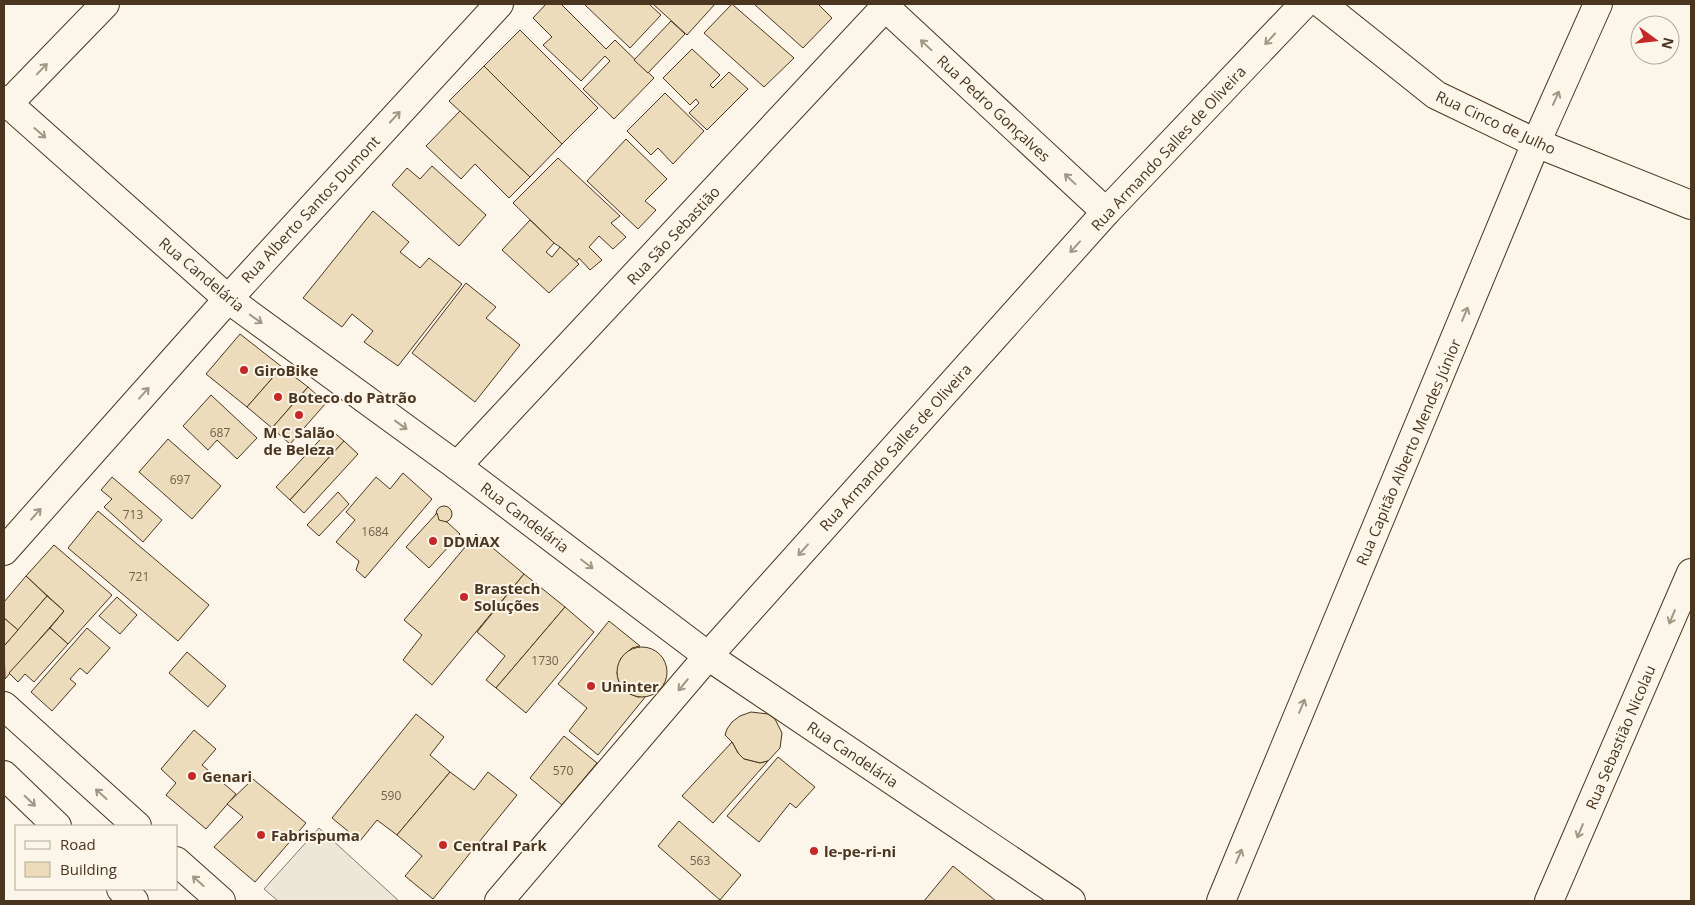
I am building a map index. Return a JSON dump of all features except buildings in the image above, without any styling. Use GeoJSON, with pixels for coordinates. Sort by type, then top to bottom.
{"type":"FeatureCollection","features":[{"type":"Feature","properties":{"kind":"street"},"geometry":{"type":"LineString","coordinates":[[6,102],[105,4]]}},
{"type":"Feature","properties":{"kind":"street","name":"Rua Alberto Santos Dumont"},"geometry":{"type":"LineString","coordinates":[[4,550],[228,298],[499,4]]}},
{"type":"Feature","properties":{"kind":"street","name":"Rua Armando Salles de Oliveira"},"geometry":{"type":"LineString","coordinates":[[499,901],[708,656],[1106,212],[1304,4]]}},
{"type":"Feature","properties":{"kind":"street","name":"Rua Cinco de Julho"},"geometry":{"type":"LineString","coordinates":[[1322,4],[1436,95],[1536,143],[1691,205]]}},
{"type":"Feature","properties":{"kind":"street","name":"Rua Capitão Alberto Mendes Júnior"},"geometry":{"type":"LineString","coordinates":[[1221,901],[1536,143],[1598,4]]}},
{"type":"Feature","properties":{"kind":"street","name":"Rua Pedro Gonçalves"},"geometry":{"type":"LineString","coordinates":[[885,5],[1106,212]]}},
{"type":"Feature","properties":{"kind":"street","name":"Rua São Sebastião"},"geometry":{"type":"LineString","coordinates":[[457,466],[885,5]]}},
{"type":"Feature","properties":{"kind":"street","name":"Rua Candelária"},"geometry":{"type":"LineString","coordinates":[[6,102],[228,298],[457,466],[708,656],[1071,901]]}},
{"type":"Feature","properties":{"kind":"street","name":"Rua Sebastião Nicolau"},"geometry":{"type":"LineString","coordinates":[[1549,901],[1691,573]]}},
{"type":"Feature","properties":{"kind":"street"},"geometry":{"type":"LineString","coordinates":[[4,706],[136,825]]}},
{"type":"Feature","properties":{"kind":"street"},"geometry":{"type":"LineString","coordinates":[[4,775],[56,825]]}},
{"type":"Feature","properties":{"kind":"street"},"geometry":{"type":"LineString","coordinates":[[178,863],[221,901]]}},
{"type":"Feature","properties":{"kind":"street"},"geometry":{"type":"LineString","coordinates":[[122,890],[134,901]]}},
{"type":"Feature","properties":{"kind":"shaded area"},"geometry":{"type":"Polygon","coordinates":[[[319,828],[399,901],[278,901],[264,889],[319,828]]]}},
{"type":"Feature","properties":{"kind":"place","name":"GiroBike"},"geometry":{"type":"Point","coordinates":[244,370]}},
{"type":"Feature","properties":{"kind":"place","name":"Boteco do Patrão"},"geometry":{"type":"Point","coordinates":[278,397]}},
{"type":"Feature","properties":{"kind":"place","name":"M C Salão de Beleza"},"geometry":{"type":"Point","coordinates":[299,415]}},
{"type":"Feature","properties":{"kind":"place","name":"DDMAX"},"geometry":{"type":"Point","coordinates":[433,541]}},
{"type":"Feature","properties":{"kind":"place","name":"Brastech Soluções"},"geometry":{"type":"Point","coordinates":[464,597]}},
{"type":"Feature","properties":{"kind":"place","name":"Uninter"},"geometry":{"type":"Point","coordinates":[591,686]}},
{"type":"Feature","properties":{"kind":"place","name":"Genari"},"geometry":{"type":"Point","coordinates":[192,776]}},
{"type":"Feature","properties":{"kind":"place","name":"Fabrispuma"},"geometry":{"type":"Point","coordinates":[261,835]}},
{"type":"Feature","properties":{"kind":"place","name":"Central Park"},"geometry":{"type":"Point","coordinates":[443,845]}},
{"type":"Feature","properties":{"kind":"place","name":"le-pe-ri-ni"},"geometry":{"type":"Point","coordinates":[814,851]}}]}
